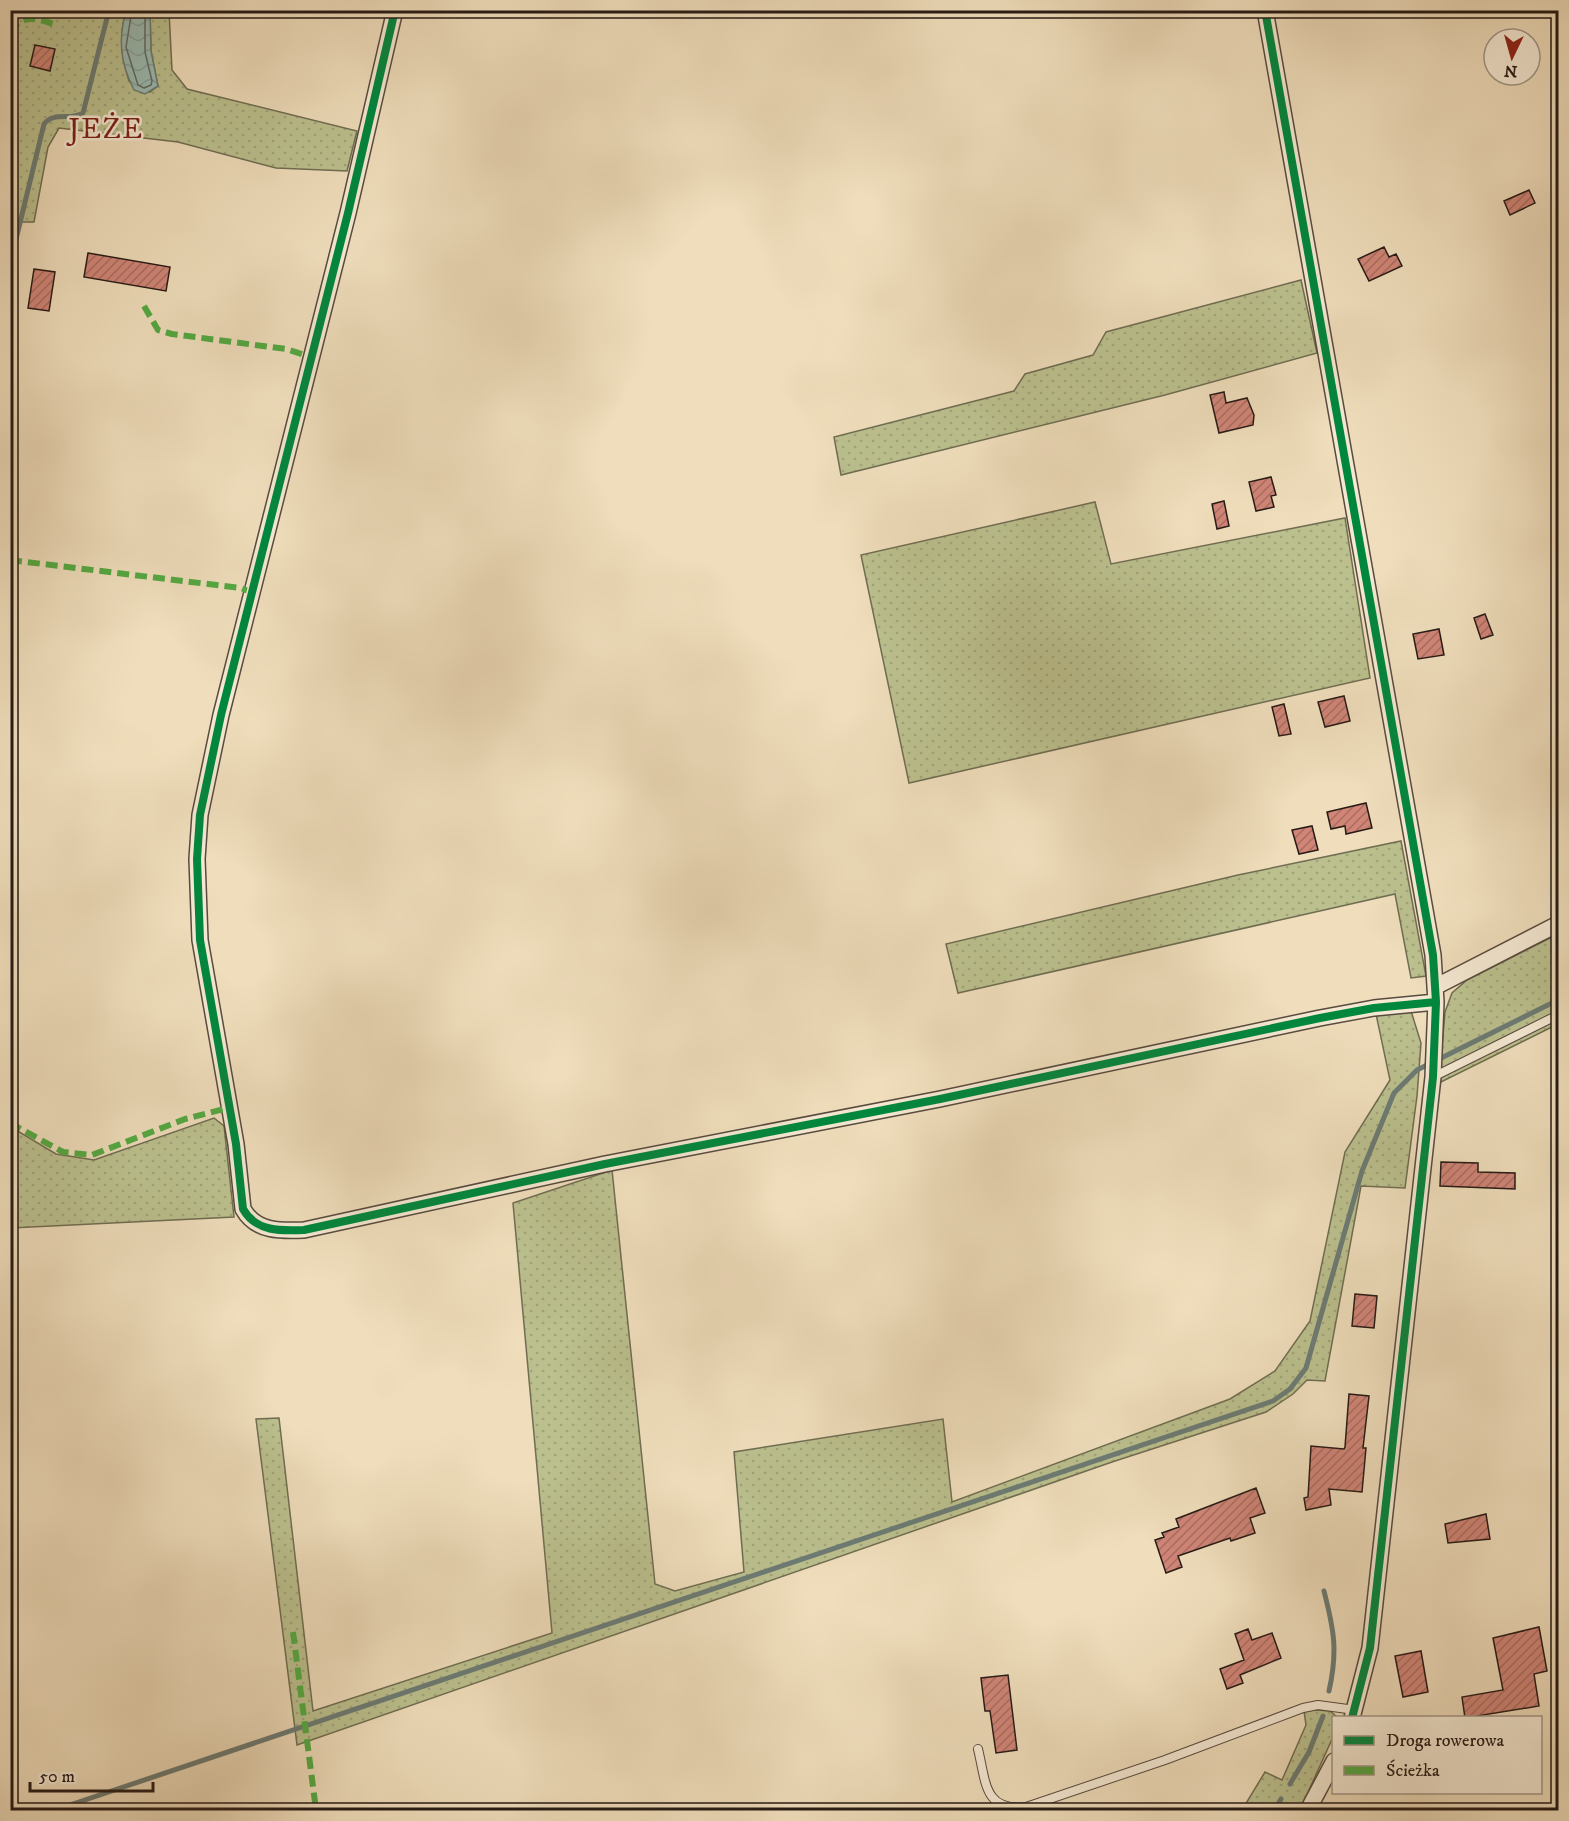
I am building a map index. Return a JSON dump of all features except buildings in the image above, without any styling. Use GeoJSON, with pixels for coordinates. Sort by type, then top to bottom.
{"type":"FeatureCollection","features":[{"type":"Feature","properties":{"kind":"street"},"geometry":{"type":"LineString","coordinates":[[395,10],[348,213],[218,726],[200,815],[197,859],[200,940],[236,1144],[243,1209],[247,1216],[271,1230],[304,1230],[605,1164],[940,1099],[1436,995],[1558,924]]}},
{"type":"Feature","properties":{"kind":"street"},"geometry":{"type":"LineString","coordinates":[[1265,10],[1433,955],[1436,995],[1433,1077],[1370,1648],[1353,1714]]}},
{"type":"Feature","properties":{"kind":"street"},"geometry":{"type":"LineString","coordinates":[[1308,1810],[1332,1765]]}},
{"type":"Feature","properties":{"kind":"lane"},"geometry":{"type":"LineString","coordinates":[[1433,1077],[1558,1015]]}},
{"type":"Feature","properties":{"kind":"lane"},"geometry":{"type":"LineString","coordinates":[[978,1749],[991,1797],[996,1804],[1014,1808],[1026,1807],[1165,1761],[1303,1708],[1317,1705],[1353,1714]]}},
{"type":"Feature","properties":{"kind":"green space"},"geometry":{"type":"Polygon","coordinates":[[[11,11],[126,11],[122,29],[122,46],[129,81],[150,92],[158,86],[151,51],[150,11],[169,11],[172,70],[187,89],[357,131],[347,171],[276,168],[178,142],[59,128],[48,147],[34,222],[11,222],[11,11]]]}},
{"type":"Feature","properties":{"kind":"green space"},"geometry":{"type":"Polygon","coordinates":[[[1301,280],[1317,353],[1165,395],[841,475],[834,437],[1014,391],[1025,374],[1093,355],[1106,332],[1301,280]]]}},
{"type":"Feature","properties":{"kind":"green space"},"geometry":{"type":"Polygon","coordinates":[[[1095,502],[1111,564],[1345,518],[1370,678],[909,783],[861,555],[1095,502]]]}},
{"type":"Feature","properties":{"kind":"green space"},"geometry":{"type":"Polygon","coordinates":[[[1401,841],[1426,976],[1411,978],[1395,894],[958,993],[946,944],[1238,875],[1401,841]]]}},
{"type":"Feature","properties":{"kind":"green space"},"geometry":{"type":"Polygon","coordinates":[[[1558,934],[1558,1024],[1439,1083],[1445,1012],[1452,993],[1467,980],[1558,934]]]}},
{"type":"Feature","properties":{"kind":"green space"},"geometry":{"type":"Polygon","coordinates":[[[1411,1011],[1421,1043],[1417,1096],[1405,1188],[1361,1186],[1325,1381],[1307,1380],[1293,1394],[1266,1412],[1112,1462],[297,1745],[256,1419],[279,1418],[313,1711],[552,1633],[513,1203],[612,1170],[655,1584],[675,1591],[744,1572],[734,1452],[943,1419],[952,1502],[1230,1399],[1275,1371],[1310,1321],[1345,1152],[1390,1080],[1376,1014],[1411,1011]]]}},
{"type":"Feature","properties":{"kind":"green space"},"geometry":{"type":"Polygon","coordinates":[[[214,1118],[224,1126],[234,1217],[11,1228],[11,1127],[56,1154],[94,1160],[214,1118]]]}},
{"type":"Feature","properties":{"kind":"green space"},"geometry":{"type":"Polygon","coordinates":[[[1304,1711],[1330,1711],[1336,1716],[1332,1716],[1332,1739],[1300,1810],[1242,1810],[1265,1772],[1282,1780],[1306,1725],[1304,1711]]]}},
{"type":"Feature","properties":{"kind":"water"},"geometry":{"type":"Polygon","coordinates":[[[126,11],[150,11],[151,51],[158,86],[145,94],[134,90],[123,61],[121,41],[126,11]]]}},
{"type":"Feature","properties":{"kind":"waterway"},"geometry":{"type":"LineString","coordinates":[[10,264],[44,124],[53,118],[83,113],[109,10]]}},
{"type":"Feature","properties":{"kind":"waterway"},"geometry":{"type":"LineString","coordinates":[[55,1810],[1273,1401],[1290,1389],[1306,1368],[1362,1171],[1394,1093],[1417,1070],[1558,1000]]}},
{"type":"Feature","properties":{"kind":"waterway"},"geometry":{"type":"LineString","coordinates":[[1324,1591],[1334,1641],[1329,1691]]}},
{"type":"Feature","properties":{"kind":"waterway"},"geometry":{"type":"LineString","coordinates":[[1290,1784],[1309,1752],[1323,1716]]}},
{"type":"Feature","properties":{"kind":"waterway"},"geometry":{"type":"LineString","coordinates":[[1275,1810],[1281,1799]]}},
{"type":"Feature","properties":{"kind":"marked path"},"geometry":{"type":"LineString","coordinates":[[10,32],[20,22],[30,19],[54,24]]}},
{"type":"Feature","properties":{"kind":"marked path"},"geometry":{"type":"LineString","coordinates":[[144,306],[158,330],[172,334],[286,349],[311,357]]}},
{"type":"Feature","properties":{"kind":"marked path"},"geometry":{"type":"LineString","coordinates":[[10,560],[241,588],[253,593]]}},
{"type":"Feature","properties":{"kind":"marked path"},"geometry":{"type":"LineString","coordinates":[[10,1123],[63,1152],[92,1155],[185,1119],[228,1108]]}},
{"type":"Feature","properties":{"kind":"marked path"},"geometry":{"type":"LineString","coordinates":[[293,1632],[316,1810]]}},
{"type":"Feature","properties":{"kind":"cycle path"},"geometry":{"type":"LineString","coordinates":[[395,10],[348,213],[221,715],[200,815],[197,859],[200,940],[236,1144],[243,1209],[248,1217],[270,1228],[304,1230],[605,1164],[940,1099],[1320,1018],[1374,1008],[1436,1002]]}},
{"type":"Feature","properties":{"kind":"cycle path"},"geometry":{"type":"LineString","coordinates":[[1265,10],[1433,955],[1436,1002],[1433,1077],[1370,1648],[1353,1716]]}},
{"type":"Feature","properties":{"kind":"district","name":"JEŻE"},"geometry":{"type":"Point","coordinates":[106,128]}}]}
